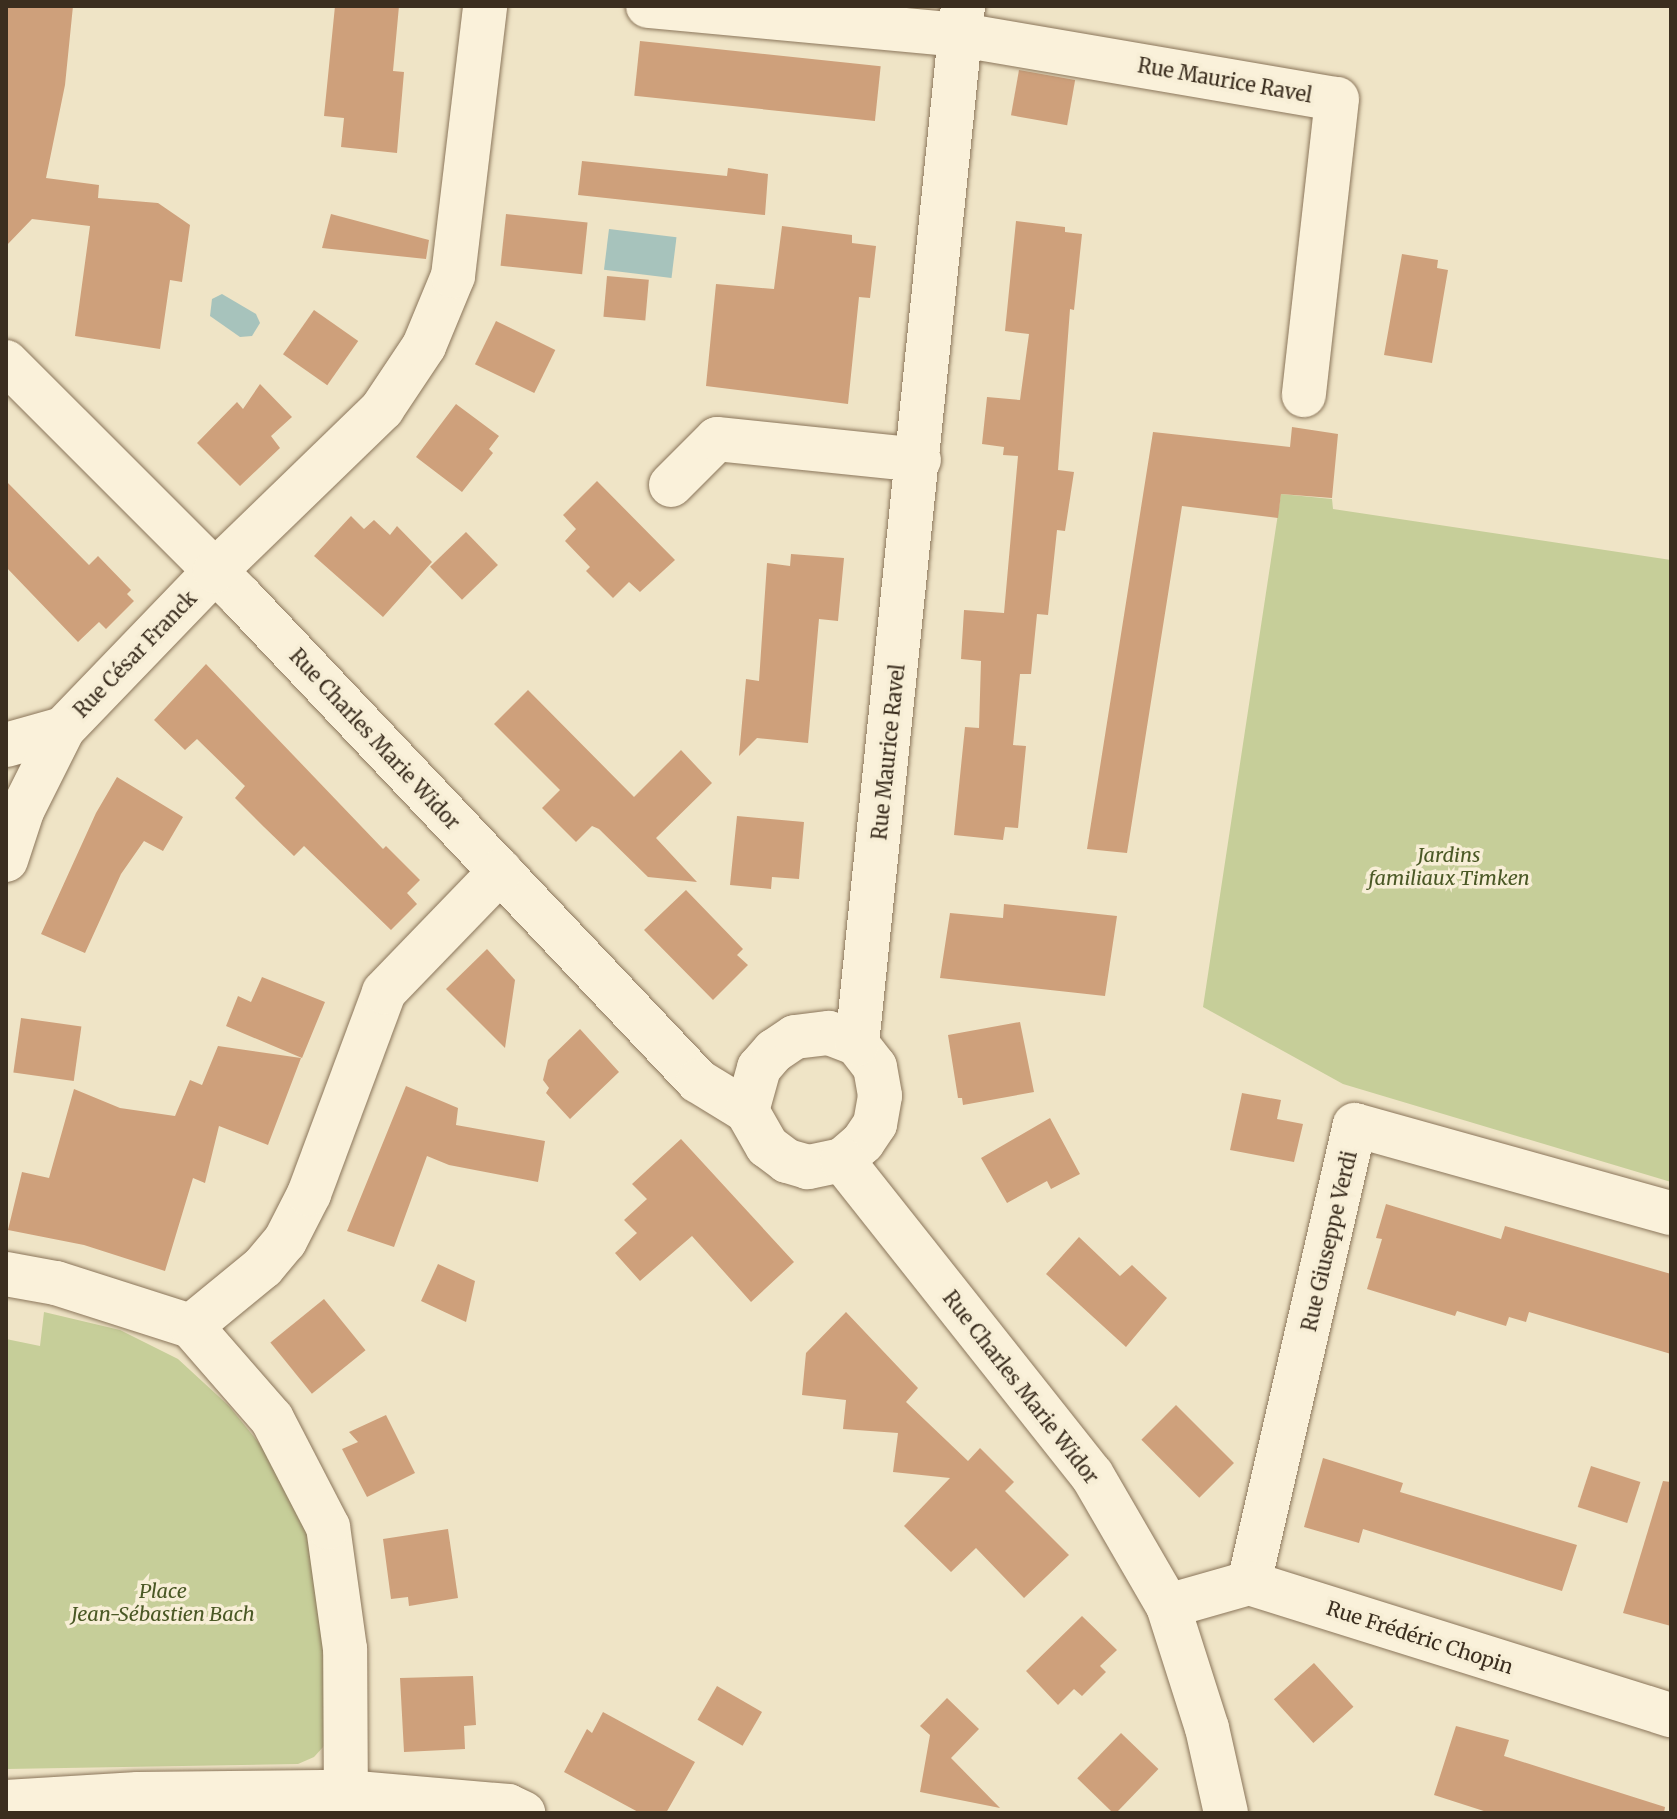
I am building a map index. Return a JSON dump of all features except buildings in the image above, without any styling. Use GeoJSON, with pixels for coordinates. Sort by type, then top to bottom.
{"type":"FeatureCollection","features":[{"type":"Feature","properties":{"kind":"street","name":"Rue César Franck"},"geometry":{"type":"LineString","coordinates":[[6,745],[63,729],[215,571],[382,409],[424,346],[453,276],[485,6]]}},
{"type":"Feature","properties":{"kind":"street"},"geometry":{"type":"LineString","coordinates":[[648,6],[962,21]]}},
{"type":"Feature","properties":{"kind":"street","name":"Rue Maurice Ravel"},"geometry":{"type":"LineString","coordinates":[[857,1044],[962,21],[1337,99],[1304,395]]}},
{"type":"Feature","properties":{"kind":"street","name":"Rue Charles Marie Widor"},"geometry":{"type":"LineString","coordinates":[[6,362],[215,571],[698,1081],[747,1111]]}},
{"type":"Feature","properties":{"kind":"street"},"geometry":{"type":"LineString","coordinates":[[671,485],[717,439],[919,460]]}},
{"type":"Feature","properties":{"kind":"street"},"geometry":{"type":"LineString","coordinates":[[6,860],[22,811],[63,729]]}},
{"type":"Feature","properties":{"kind":"street"},"geometry":{"type":"LineString","coordinates":[[191,1326],[263,1267],[285,1241],[309,1194],[384,992],[501,871]]}},
{"type":"Feature","properties":{"kind":"street"},"geometry":{"type":"LineString","coordinates":[[829,1033],[857,1044],[875,1067],[880,1096],[875,1124],[863,1142],[842,1160],[808,1167],[787,1161],[767,1146],[747,1111],[759,1068],[774,1051],[795,1037],[829,1033]]}},
{"type":"Feature","properties":{"kind":"street","name":"Rue Giuseppe Verdi"},"geometry":{"type":"LineString","coordinates":[[1249,1583],[1355,1125],[1671,1213]]}},
{"type":"Feature","properties":{"kind":"street","name":"Rue Charles Marie Widor"},"geometry":{"type":"LineString","coordinates":[[842,1160],[1092,1475],[1168,1606],[1207,1728],[1226,1813]]}},
{"type":"Feature","properties":{"kind":"street"},"geometry":{"type":"LineString","coordinates":[[6,1274],[56,1283],[191,1326],[272,1419],[328,1527],[345,1649],[346,1802]]}},
{"type":"Feature","properties":{"kind":"street"},"geometry":{"type":"LineString","coordinates":[[1168,1606],[1249,1583]]}},
{"type":"Feature","properties":{"kind":"street","name":"Rue Frédéric Chopin"},"geometry":{"type":"LineString","coordinates":[[1249,1583],[1671,1715]]}},
{"type":"Feature","properties":{"kind":"street"},"geometry":{"type":"LineString","coordinates":[[6,1802],[138,1794],[508,1806],[523,1813]]}},
{"type":"Feature","properties":{"kind":"green space","name":"Jardins familiaux Timken"},"geometry":{"type":"Polygon","coordinates":[[[1281,494],[1332,499],[1333,509],[1671,560],[1671,1182],[1343,1084],[1203,1007],[1281,494]]]}},
{"type":"Feature","properties":{"kind":"green space","name":"Place Jean-Sébastien Bach"},"geometry":{"type":"Polygon","coordinates":[[[44,1312],[120,1330],[178,1359],[229,1406],[263,1448],[300,1511],[320,1574],[327,1723],[324,1746],[314,1757],[298,1764],[6,1769],[6,1339],[40,1346],[44,1312]]]}},
{"type":"Feature","properties":{"kind":"water"},"geometry":{"type":"Polygon","coordinates":[[[609,229],[676,237],[671,278],[604,270],[609,229]]]}},
{"type":"Feature","properties":{"kind":"water"},"geometry":{"type":"Polygon","coordinates":[[[222,294],[256,314],[260,323],[252,336],[240,337],[210,316],[212,299],[222,294]]]}}]}
